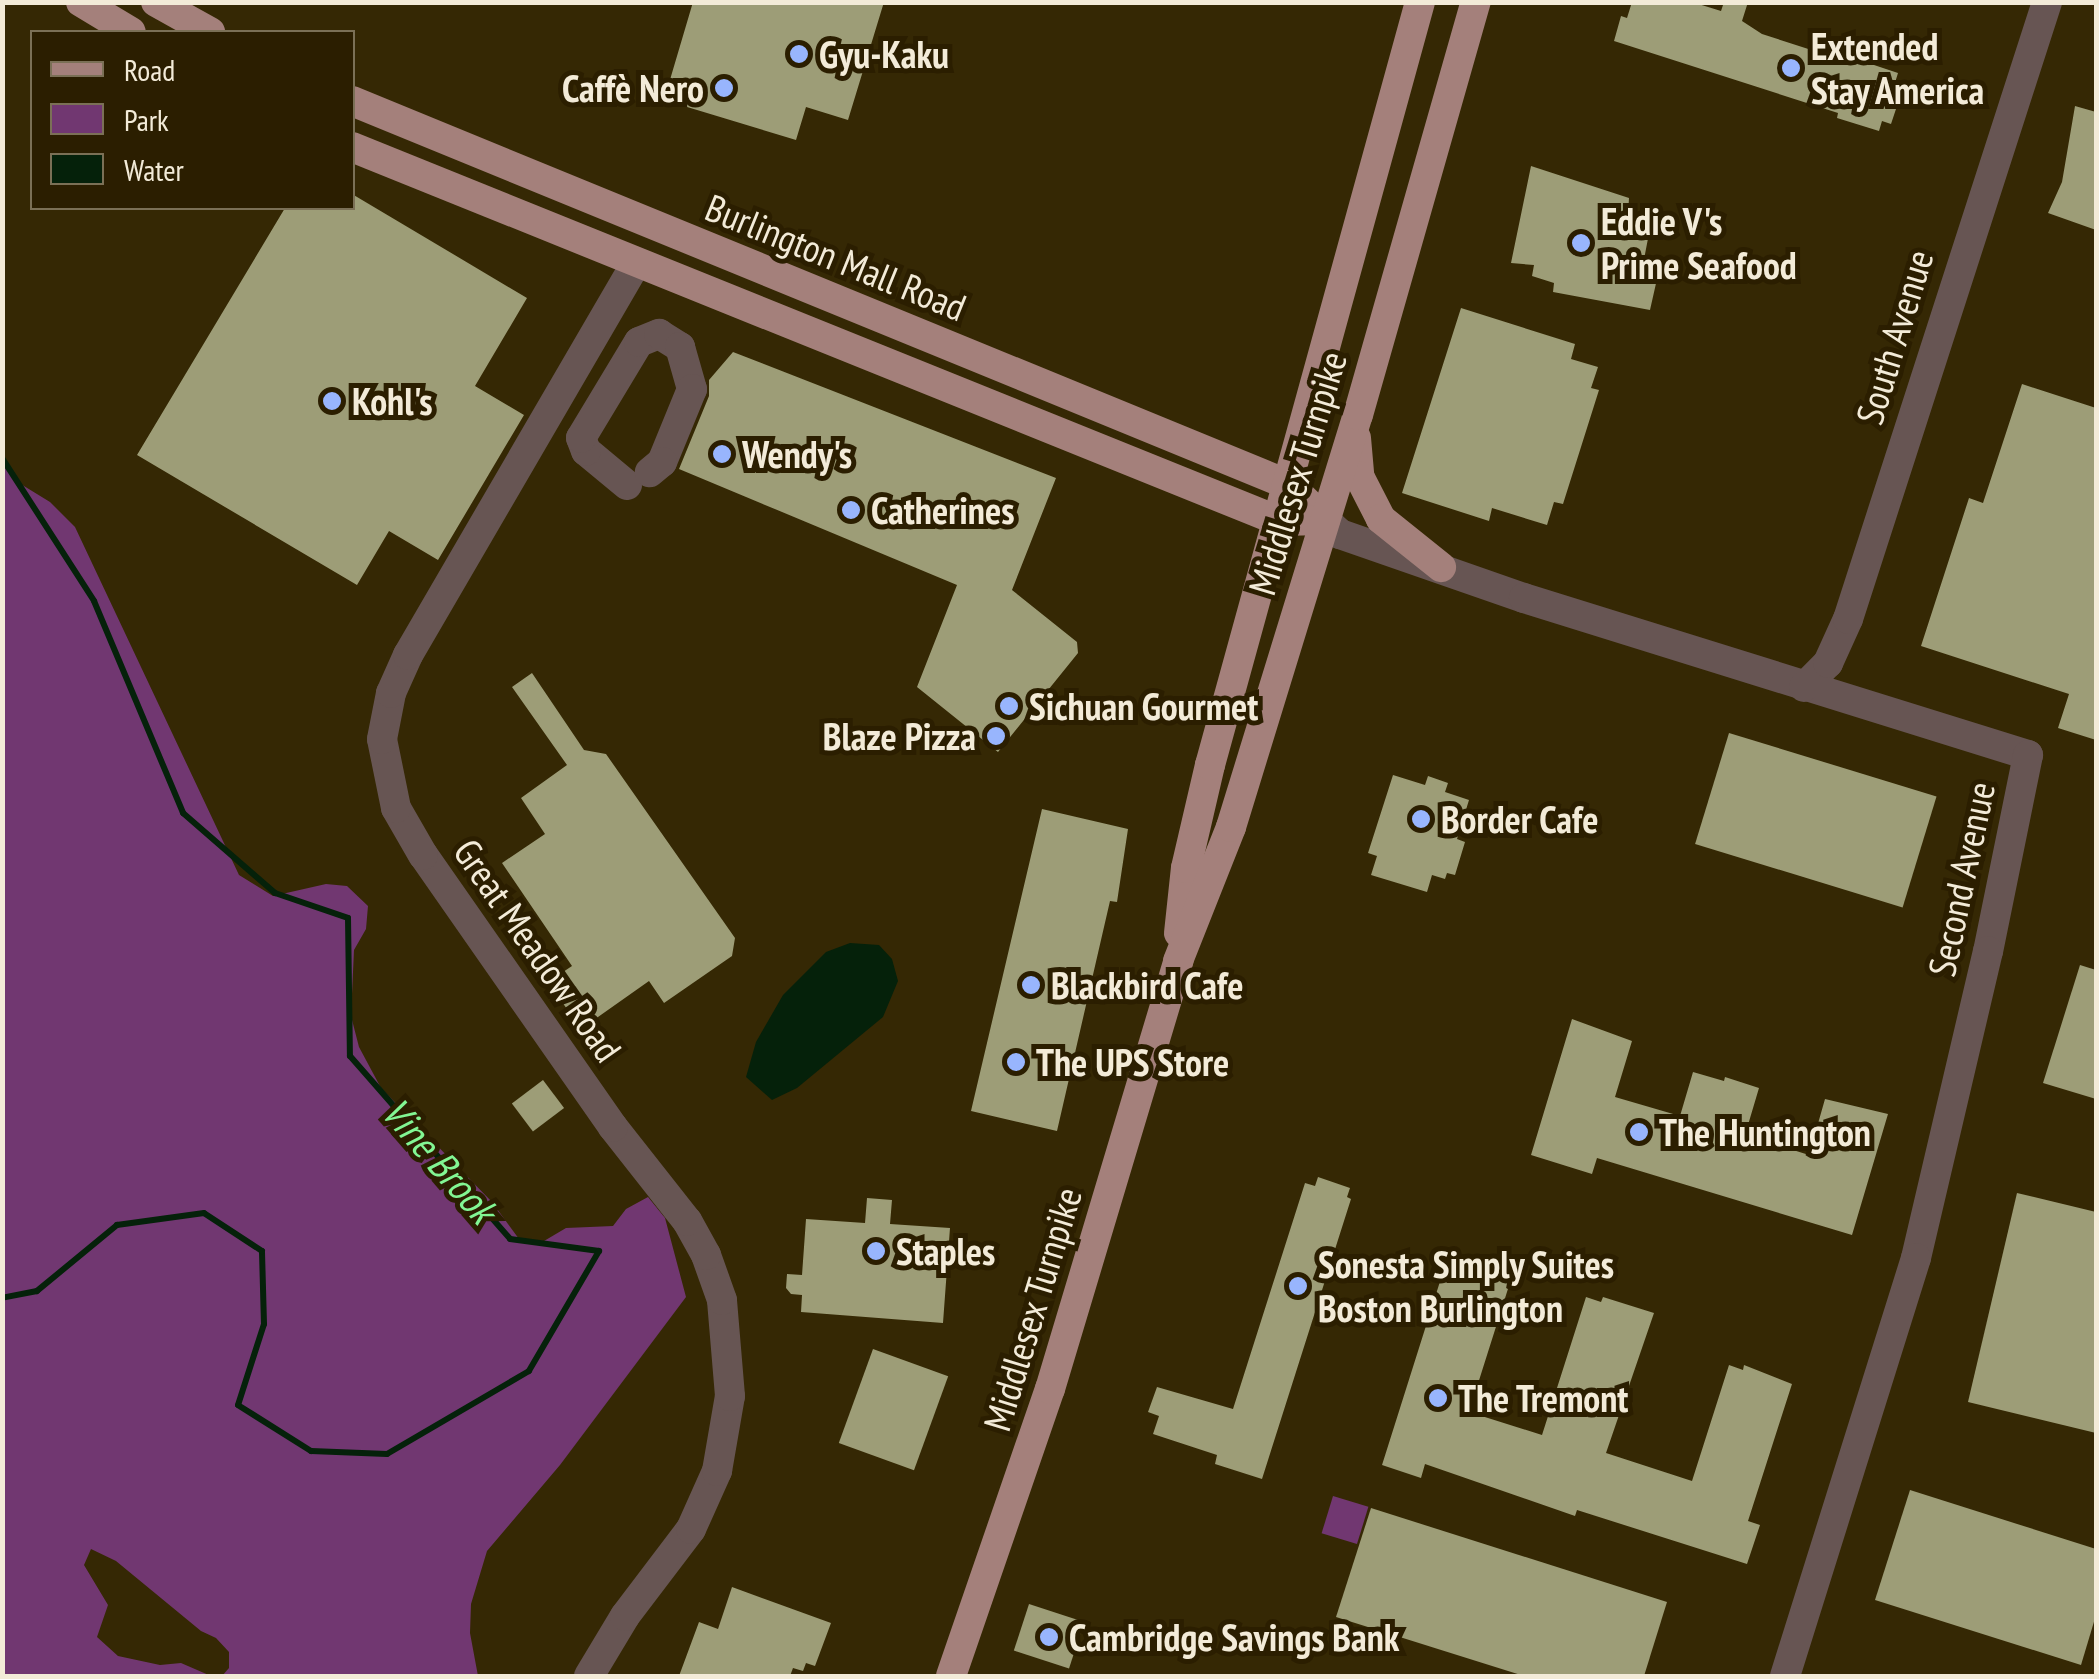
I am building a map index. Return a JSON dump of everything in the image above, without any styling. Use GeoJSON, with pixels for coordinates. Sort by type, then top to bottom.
{"type":"FeatureCollection","features":[{"type":"Feature","properties":{"kind":"main road"},"geometry":{"type":"LineString","coordinates":[[81,2],[128,30]]}},
{"type":"Feature","properties":{"kind":"main road"},"geometry":{"type":"LineString","coordinates":[[156,2],[206,30]]}},
{"type":"Feature","properties":{"kind":"main road","name":"Middlesex Turnpike"},"geometry":{"type":"LineString","coordinates":[[1178,961],[1181,907],[1195,825],[1420,2]]}},
{"type":"Feature","properties":{"kind":"main road","name":"Middlesex Turnpike"},"geometry":{"type":"LineString","coordinates":[[951,1676],[1050,1389],[1178,961],[1231,827],[1358,415],[1476,2]]}},
{"type":"Feature","properties":{"kind":"main road","name":"Burlington Mall Road"},"geometry":{"type":"LineString","coordinates":[[355,101],[1290,485]]}},
{"type":"Feature","properties":{"kind":"main road"},"geometry":{"type":"LineString","coordinates":[[355,147],[1279,521],[1325,520]]}},
{"type":"Feature","properties":{"kind":"main road"},"geometry":{"type":"LineString","coordinates":[[636,264],[657,228]]}},
{"type":"Feature","properties":{"kind":"main road"},"geometry":{"type":"LineString","coordinates":[[1358,415],[1356,448],[1365,494],[1381,519],[1441,567]]}},
{"type":"Feature","properties":{"kind":"main road"},"geometry":{"type":"LineString","coordinates":[[1290,485],[1325,520]]}},
{"type":"Feature","properties":{"kind":"street","name":"South Avenue"},"geometry":{"type":"LineString","coordinates":[[1804,687],[1828,664],[1848,619],[2046,2]]}},
{"type":"Feature","properties":{"kind":"street","name":"Great Meadow Road"},"geometry":{"type":"LineString","coordinates":[[589,1676],[625,1616],[691,1529],[717,1471],[730,1396],[722,1300],[706,1256],[687,1222],[613,1127],[422,855],[396,808],[382,738],[391,693],[408,656],[636,264]]}},
{"type":"Feature","properties":{"kind":"street","name":"Second Avenue"},"geometry":{"type":"LineString","coordinates":[[1325,520],[1340,534],[1804,687],[2028,755],[1988,951],[1916,1258],[1785,1676]]}},
{"type":"Feature","properties":{"kind":"green space"},"geometry":{"type":"Polygon","coordinates":[[[2,453],[19,483],[50,502],[75,527],[239,875],[273,896],[326,884],[347,886],[368,906],[366,929],[354,950],[351,1016],[359,1047],[381,1088],[492,1202],[519,1239],[544,1241],[566,1228],[613,1226],[626,1209],[648,1197],[665,1218],[686,1297],[560,1465],[487,1551],[471,1604],[470,1633],[478,1676],[222,1676],[229,1668],[229,1652],[216,1638],[201,1631],[116,1561],[91,1549],[84,1565],[108,1605],[97,1637],[118,1656],[160,1665],[181,1663],[211,1676],[3,1676],[2,453]]]}},
{"type":"Feature","properties":{"kind":"green space"},"geometry":{"type":"Polygon","coordinates":[[[1333,1496],[1368,1507],[1357,1544],[1322,1533],[1333,1496]]]}},
{"type":"Feature","properties":{"kind":"water"},"geometry":{"type":"Polygon","coordinates":[[[850,943],[879,945],[892,959],[898,981],[883,1017],[797,1088],[772,1100],[746,1077],[756,1042],[783,995],[826,952],[850,943]]]}},
{"type":"Feature","properties":{"kind":"building"},"geometry":{"type":"Polygon","coordinates":[[[693,2],[884,2],[848,120],[806,107],[796,140],[664,100],[693,2]]]}},
{"type":"Feature","properties":{"kind":"building","name":"Extended Stay America"},"geometry":{"type":"Polygon","coordinates":[[[1632,2],[1692,2],[1721,11],[1724,2],[1748,2],[1742,21],[1762,34],[1855,64],[1856,59],[1898,73],[1894,86],[1903,88],[1891,124],[1882,121],[1879,131],[1837,118],[1838,113],[1614,41],[1621,16],[1627,18],[1632,2]]]}},
{"type":"Feature","properties":{"kind":"building"},"geometry":{"type":"Polygon","coordinates":[[[2075,106],[2096,112],[2096,230],[2048,213],[2062,182],[2075,106]]]}},
{"type":"Feature","properties":{"kind":"building","name":"Eddie V's Prime Seafood"},"geometry":{"type":"Polygon","coordinates":[[[1531,166],[1629,198],[1628,216],[1651,223],[1641,275],[1657,279],[1650,310],[1553,292],[1554,283],[1532,276],[1534,265],[1511,263],[1531,166]]]}},
{"type":"Feature","properties":{"kind":"building"},"geometry":{"type":"Polygon","coordinates":[[[355,196],[527,298],[475,386],[524,415],[438,560],[389,531],[357,585],[137,455],[284,210],[355,210],[355,196]]]}},
{"type":"Feature","properties":{"kind":"building"},"geometry":{"type":"Polygon","coordinates":[[[1461,308],[1575,344],[1571,359],[1598,367],[1591,388],[1599,390],[1563,504],[1554,502],[1547,525],[1492,508],[1489,521],[1402,493],[1461,308]]]}},
{"type":"Feature","properties":{"kind":"building"},"geometry":{"type":"Polygon","coordinates":[[[733,352],[1056,478],[1012,590],[1077,642],[1078,653],[998,752],[917,687],[957,585],[679,469],[709,396],[709,380],[733,352]]]}},
{"type":"Feature","properties":{"kind":"building"},"geometry":{"type":"Polygon","coordinates":[[[2022,384],[2096,408],[2096,740],[2058,728],[2069,694],[1921,646],[1969,498],[1983,503],[2022,384]]]}},
{"type":"Feature","properties":{"kind":"building"},"geometry":{"type":"Polygon","coordinates":[[[532,673],[584,750],[606,754],[735,938],[732,956],[664,1003],[649,981],[581,1029],[548,982],[572,966],[502,863],[545,834],[521,798],[567,765],[512,687],[532,673]]]}},
{"type":"Feature","properties":{"kind":"building"},"geometry":{"type":"Polygon","coordinates":[[[1729,733],[1937,796],[1903,907],[1695,844],[1729,733]]]}},
{"type":"Feature","properties":{"kind":"building","name":"Border Cafe"},"geometry":{"type":"Polygon","coordinates":[[[1393,775],[1425,785],[1428,776],[1448,783],[1445,792],[1469,800],[1457,839],[1465,842],[1455,875],[1447,873],[1445,879],[1432,875],[1427,892],[1371,875],[1377,856],[1368,853],[1393,775]]]}},
{"type":"Feature","properties":{"kind":"building"},"geometry":{"type":"Polygon","coordinates":[[[1042,809],[1128,829],[1117,902],[1110,901],[1057,1131],[971,1111],[1042,809]]]}},
{"type":"Feature","properties":{"kind":"building"},"geometry":{"type":"Polygon","coordinates":[[[2080,965],[2096,970],[2096,1099],[2043,1083],[2080,965]]]}},
{"type":"Feature","properties":{"kind":"building","name":"The Huntington"},"geometry":{"type":"Polygon","coordinates":[[[1572,1019],[1632,1041],[1615,1097],[1680,1116],[1693,1072],[1724,1081],[1725,1077],[1759,1088],[1745,1135],[1809,1155],[1825,1099],[1888,1114],[1852,1235],[1597,1158],[1592,1174],[1531,1155],[1572,1019]]]}},
{"type":"Feature","properties":{"kind":"building"},"geometry":{"type":"Polygon","coordinates":[[[543,1080],[564,1108],[533,1131],[512,1103],[543,1080]]]}},
{"type":"Feature","properties":{"kind":"building","name":"Sonesta Simply Suites Boston Burlington"},"geometry":{"type":"Polygon","coordinates":[[[1318,1177],[1350,1188],[1347,1197],[1351,1199],[1262,1479],[1215,1464],[1217,1455],[1153,1434],[1159,1416],[1148,1412],[1157,1387],[1233,1409],[1305,1183],[1315,1186],[1318,1177]]]}},
{"type":"Feature","properties":{"kind":"building"},"geometry":{"type":"Polygon","coordinates":[[[2017,1193],[2096,1212],[2096,1433],[1968,1402],[2017,1193]]]}},
{"type":"Feature","properties":{"kind":"building","name":"Staples"},"geometry":{"type":"Polygon","coordinates":[[[867,1198],[892,1200],[890,1224],[950,1228],[943,1323],[801,1312],[802,1295],[791,1294],[786,1288],[787,1274],[802,1275],[806,1219],[865,1223],[867,1198]]]}},
{"type":"Feature","properties":{"kind":"building","name":"The Tremont"},"geometry":{"type":"Polygon","coordinates":[[[1449,1253],[1513,1273],[1469,1412],[1542,1435],[1586,1297],[1601,1302],[1603,1297],[1654,1313],[1606,1453],[1692,1481],[1729,1365],[1743,1370],[1744,1365],[1792,1384],[1748,1521],[1760,1525],[1747,1564],[1577,1510],[1575,1516],[1425,1464],[1421,1478],[1382,1465],[1449,1253]]]}},
{"type":"Feature","properties":{"kind":"building"},"geometry":{"type":"Polygon","coordinates":[[[873,1349],[948,1376],[914,1470],[839,1443],[873,1349]]]}},
{"type":"Feature","properties":{"kind":"building"},"geometry":{"type":"Polygon","coordinates":[[[1910,1490],[2096,1549],[2096,1615],[2081,1665],[1875,1600],[1910,1490]]]}},
{"type":"Feature","properties":{"kind":"building"},"geometry":{"type":"Polygon","coordinates":[[[1371,1508],[1667,1602],[1644,1676],[1524,1676],[1336,1617],[1371,1508]]]}},
{"type":"Feature","properties":{"kind":"building"},"geometry":{"type":"Polygon","coordinates":[[[732,1587],[831,1623],[815,1666],[806,1663],[803,1671],[793,1668],[790,1676],[679,1676],[699,1622],[718,1629],[732,1587]]]}},
{"type":"Feature","properties":{"kind":"building","name":"Cambridge Savings Bank"},"geometry":{"type":"Polygon","coordinates":[[[1029,1604],[1084,1622],[1069,1669],[1014,1651],[1029,1604]]]}},
{"type":"Feature","properties":{"kind":"waterway","name":"Vine Brook"},"geometry":{"type":"LineString","coordinates":[[2,458],[94,601],[183,813],[275,893],[348,918],[350,1056],[510,1239],[599,1251],[529,1371],[387,1454],[311,1451],[238,1405],[264,1324],[262,1251],[204,1213],[117,1225],[37,1291],[2,1298]]}},
{"type":"Feature","properties":{"kind":"place","name":"Gyu-Kaku"},"geometry":{"type":"Point","coordinates":[799,54]}},
{"type":"Feature","properties":{"kind":"place","name":"Extended Stay America"},"geometry":{"type":"Point","coordinates":[1791,68]}},
{"type":"Feature","properties":{"kind":"place","name":"Caffè Nero"},"geometry":{"type":"Point","coordinates":[724,88]}},
{"type":"Feature","properties":{"kind":"place","name":"Eddie V's Prime Seafood"},"geometry":{"type":"Point","coordinates":[1581,243]}},
{"type":"Feature","properties":{"kind":"place","name":"Kohl's"},"geometry":{"type":"Point","coordinates":[332,401]}},
{"type":"Feature","properties":{"kind":"place","name":"Wendy's"},"geometry":{"type":"Point","coordinates":[722,454]}},
{"type":"Feature","properties":{"kind":"place","name":"Catherines"},"geometry":{"type":"Point","coordinates":[851,510]}},
{"type":"Feature","properties":{"kind":"place","name":"Sichuan Gourmet"},"geometry":{"type":"Point","coordinates":[1009,706]}},
{"type":"Feature","properties":{"kind":"place","name":"Blaze Pizza"},"geometry":{"type":"Point","coordinates":[996,736]}},
{"type":"Feature","properties":{"kind":"place","name":"Border Cafe"},"geometry":{"type":"Point","coordinates":[1421,819]}},
{"type":"Feature","properties":{"kind":"place","name":"Blackbird Cafe"},"geometry":{"type":"Point","coordinates":[1031,985]}},
{"type":"Feature","properties":{"kind":"place","name":"The UPS Store"},"geometry":{"type":"Point","coordinates":[1016,1062]}},
{"type":"Feature","properties":{"kind":"place","name":"The Huntington"},"geometry":{"type":"Point","coordinates":[1639,1132]}},
{"type":"Feature","properties":{"kind":"place","name":"Staples"},"geometry":{"type":"Point","coordinates":[876,1251]}},
{"type":"Feature","properties":{"kind":"place","name":"Sonesta Simply Suites Boston Burlington"},"geometry":{"type":"Point","coordinates":[1298,1286]}},
{"type":"Feature","properties":{"kind":"place","name":"The Tremont"},"geometry":{"type":"Point","coordinates":[1438,1398]}},
{"type":"Feature","properties":{"kind":"place","name":"Cambridge Savings Bank"},"geometry":{"type":"Point","coordinates":[1049,1637]}}]}
